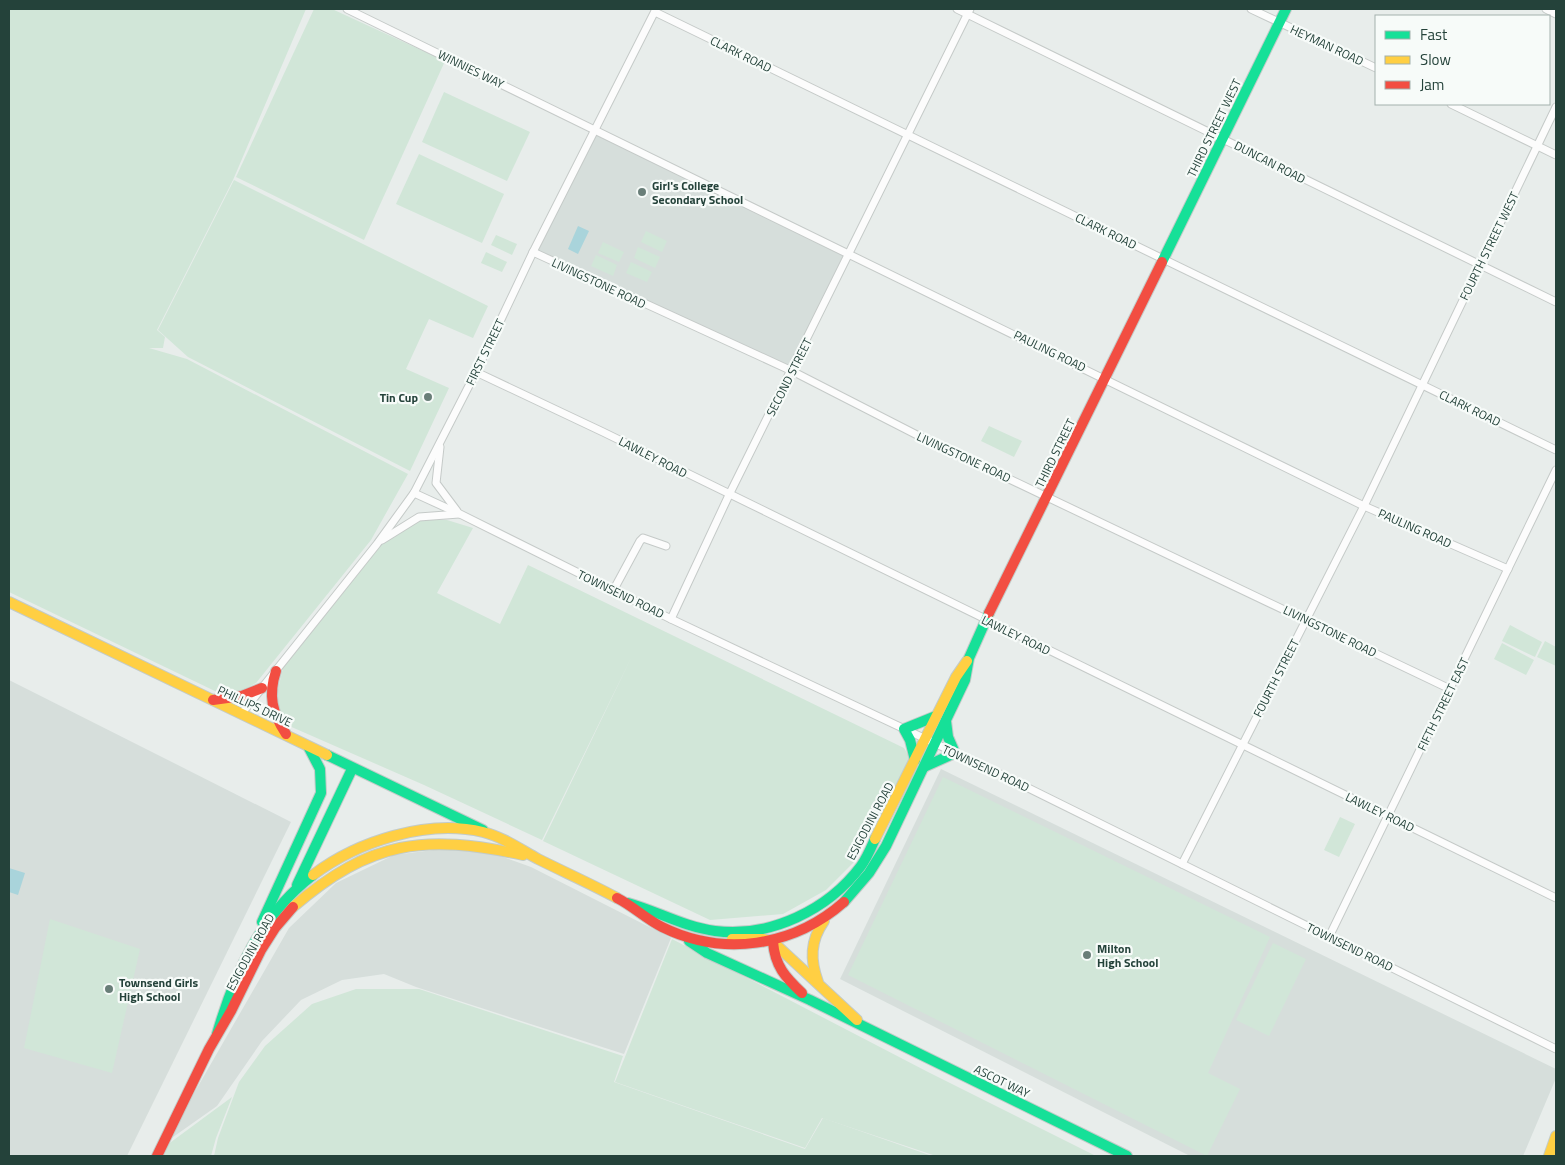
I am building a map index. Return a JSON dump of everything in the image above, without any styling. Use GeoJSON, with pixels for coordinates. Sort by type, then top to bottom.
{"type":"FeatureCollection","features":[{"type":"Feature","properties":{"kind":"main road","name":"THIRD STREET WEST"},"geometry":{"type":"LineString","coordinates":[[1164,259],[1286,9]]}},
{"type":"Feature","properties":{"kind":"main road","name":"THIRD STREET"},"geometry":{"type":"LineString","coordinates":[[925,739],[941,719],[965,680],[970,658],[986,620],[1164,259]]}},
{"type":"Feature","properties":{"kind":"main road","name":"PHILLIPS DRIVE"},"geometry":{"type":"LineString","coordinates":[[9,602],[242,713],[352,769],[491,834]]}},
{"type":"Feature","properties":{"kind":"main road"},"geometry":{"type":"LineString","coordinates":[[276,671],[271,689],[272,707],[276,721],[286,735]]}},
{"type":"Feature","properties":{"kind":"main road"},"geometry":{"type":"LineString","coordinates":[[212,700],[242,696],[262,688]]}},
{"type":"Feature","properties":{"kind":"main road","name":"THIRD STREET"},"geometry":{"type":"LineString","coordinates":[[935,744],[941,719]]}},
{"type":"Feature","properties":{"kind":"main road"},"geometry":{"type":"LineString","coordinates":[[915,760],[910,740],[904,729],[941,719],[955,753],[924,767]]}},
{"type":"Feature","properties":{"kind":"main road","name":"ESIGODINI ROAD"},"geometry":{"type":"LineString","coordinates":[[623,901],[648,907],[687,925],[708,930],[740,932],[765,929],[802,915],[825,902],[847,883],[862,865],[925,739]]}},
{"type":"Feature","properties":{"kind":"main road","name":"ESIGODINI ROAD"},"geometry":{"type":"LineString","coordinates":[[217,1034],[237,974],[276,908],[295,889],[327,865],[364,845],[433,829],[491,834],[623,901],[643,916],[682,936],[723,946],[755,946],[773,942],[809,927],[845,903],[871,873],[935,744]]}},
{"type":"Feature","properties":{"kind":"main road"},"geometry":{"type":"LineString","coordinates":[[237,974],[321,793],[323,784],[320,767],[307,746]]}},
{"type":"Feature","properties":{"kind":"main road"},"geometry":{"type":"LineString","coordinates":[[282,918],[352,769]]}},
{"type":"Feature","properties":{"kind":"main road","name":"ESIGODINI ROAD"},"geometry":{"type":"LineString","coordinates":[[157,1156],[217,1034],[232,1011],[282,918],[317,885],[359,860],[392,849],[415,844],[447,842],[493,848],[541,860]]}},
{"type":"Feature","properties":{"kind":"main road"},"geometry":{"type":"LineString","coordinates":[[773,942],[816,914],[825,902]]}},
{"type":"Feature","properties":{"kind":"main road"},"geometry":{"type":"LineString","coordinates":[[819,985],[814,972],[812,945],[816,930],[829,914]]}},
{"type":"Feature","properties":{"kind":"main road"},"geometry":{"type":"LineString","coordinates":[[708,930],[727,938],[763,939],[773,942],[865,1028]]}},
{"type":"Feature","properties":{"kind":"main road"},"geometry":{"type":"LineString","coordinates":[[682,936],[706,953],[810,1000]]}},
{"type":"Feature","properties":{"kind":"main road"},"geometry":{"type":"LineString","coordinates":[[773,942],[777,968],[810,1000]]}},
{"type":"Feature","properties":{"kind":"main road","name":"ASCOT WAY"},"geometry":{"type":"LineString","coordinates":[[810,1000],[1127,1156]]}},
{"type":"Feature","properties":{"kind":"main road"},"geometry":{"type":"LineString","coordinates":[[1549,1156],[1556,1136]]}},
{"type":"Feature","properties":{"kind":"street","name":"WINNIES WAY"},"geometry":{"type":"LineString","coordinates":[[347,9],[594,129]]}},
{"type":"Feature","properties":{"kind":"street","name":"DUNCAN ROAD"},"geometry":{"type":"LineString","coordinates":[[957,9],[969,11],[1479,266],[1556,302]]}},
{"type":"Feature","properties":{"kind":"street","name":"HEYMAN ROAD"},"geometry":{"type":"LineString","coordinates":[[1251,9],[1375,68]]}},
{"type":"Feature","properties":{"kind":"street"},"geometry":{"type":"LineString","coordinates":[[1546,9],[1556,14]]}},
{"type":"Feature","properties":{"kind":"street","name":"FIRST STREET"},"geometry":{"type":"LineString","coordinates":[[242,713],[377,544],[414,493],[476,372],[594,129],[656,10]]}},
{"type":"Feature","properties":{"kind":"street","name":"CLARK ROAD"},"geometry":{"type":"LineString","coordinates":[[656,10],[908,136],[1556,450]]}},
{"type":"Feature","properties":{"kind":"street","name":"SECOND STREET"},"geometry":{"type":"LineString","coordinates":[[671,619],[729,495],[969,11]]}},
{"type":"Feature","properties":{"kind":"street"},"geometry":{"type":"LineString","coordinates":[[1453,105],[1556,155]]}},
{"type":"Feature","properties":{"kind":"street","name":"FOURTH STREET WEST"},"geometry":{"type":"LineString","coordinates":[[1421,385],[1556,107]]}},
{"type":"Feature","properties":{"kind":"street","name":"PAULING ROAD"},"geometry":{"type":"LineString","coordinates":[[594,129],[1106,378],[1364,506],[1508,569]]}},
{"type":"Feature","properties":{"kind":"street","name":"LIVINGSTONE ROAD"},"geometry":{"type":"LineString","coordinates":[[533,252],[792,371],[832,394],[1450,689]]}},
{"type":"Feature","properties":{"kind":"street","name":"LAWLEY ROAD"},"geometry":{"type":"LineString","coordinates":[[476,372],[603,432],[1556,898]]}},
{"type":"Feature","properties":{"kind":"street","name":"FOURTH STREET"},"geometry":{"type":"LineString","coordinates":[[1182,864],[1364,506],[1421,385]]}},
{"type":"Feature","properties":{"kind":"street"},"geometry":{"type":"LineString","coordinates":[[442,439],[436,483],[460,514]]}},
{"type":"Feature","properties":{"kind":"street","name":"FIFTH STREET EAST"},"geometry":{"type":"LineString","coordinates":[[1329,937],[1556,470]]}},
{"type":"Feature","properties":{"kind":"street","name":"TOWNSEND ROAD"},"geometry":{"type":"LineString","coordinates":[[414,493],[671,619],[955,753],[1556,1049]]}},
{"type":"Feature","properties":{"kind":"street"},"geometry":{"type":"LineString","coordinates":[[377,544],[413,520],[426,516],[460,514]]}},
{"type":"Feature","properties":{"kind":"street"},"geometry":{"type":"LineString","coordinates":[[613,591],[643,538],[666,546]]}},
{"type":"Feature","properties":{"kind":"shaded area","name":"Girl's College Secondary School"},"geometry":{"type":"Polygon","coordinates":[[[596,133],[846,255],[791,367],[537,251],[596,133]]]}},
{"type":"Feature","properties":{"kind":"shaded area","name":"Townsend Girls High School"},"geometry":{"type":"Polygon","coordinates":[[[9,680],[291,822],[127,1156],[9,1156],[9,680]]]}},
{"type":"Feature","properties":{"kind":"shaded area","name":"Milton High School"},"geometry":{"type":"Polygon","coordinates":[[[941,769],[1556,1069],[1556,1078],[1523,1156],[1190,1156],[840,979],[941,769]]]}},
{"type":"Feature","properties":{"kind":"shaded area"},"geometry":{"type":"Polygon","coordinates":[[[457,847],[492,853],[531,867],[671,938],[624,1054],[416,987],[384,974],[342,980],[301,1000],[262,1041],[217,1106],[166,1142],[289,928],[336,883],[394,855],[457,847]]]}},
{"type":"Feature","properties":{"kind":"green space"},"geometry":{"type":"Polygon","coordinates":[[[9,9],[306,9],[233,180],[157,330],[165,337],[163,348],[149,348],[187,359],[408,474],[371,540],[256,683],[241,691],[219,693],[9,592],[9,9]]]}},
{"type":"Feature","properties":{"kind":"green space"},"geometry":{"type":"Polygon","coordinates":[[[314,9],[332,9],[445,61],[364,240],[236,177],[314,9]]]}},
{"type":"Feature","properties":{"kind":"green space"},"geometry":{"type":"Polygon","coordinates":[[[444,92],[530,132],[507,181],[422,142],[444,92]]]}},
{"type":"Feature","properties":{"kind":"green space"},"geometry":{"type":"Polygon","coordinates":[[[419,154],[504,194],[482,243],[396,204],[419,154]]]}},
{"type":"Feature","properties":{"kind":"green space"},"geometry":{"type":"Polygon","coordinates":[[[234,180],[488,306],[473,338],[429,319],[406,369],[449,388],[410,471],[188,357],[158,330],[234,180]]]}},
{"type":"Feature","properties":{"kind":"green space"},"geometry":{"type":"Polygon","coordinates":[[[646,231],[667,241],[662,252],[641,242],[646,231]]]}},
{"type":"Feature","properties":{"kind":"green space"},"geometry":{"type":"Polygon","coordinates":[[[496,235],[517,244],[512,255],[491,245],[496,235]]]}},
{"type":"Feature","properties":{"kind":"green space"},"geometry":{"type":"Polygon","coordinates":[[[603,242],[624,252],[619,262],[598,253],[603,242]]]}},
{"type":"Feature","properties":{"kind":"green space"},"geometry":{"type":"Polygon","coordinates":[[[638,247],[660,257],[655,268],[634,258],[638,247]]]}},
{"type":"Feature","properties":{"kind":"green space"},"geometry":{"type":"Polygon","coordinates":[[[486,252],[507,262],[502,272],[481,263],[486,252]]]}},
{"type":"Feature","properties":{"kind":"green space"},"geometry":{"type":"Polygon","coordinates":[[[596,255],[617,265],[613,276],[591,266],[596,255]]]}},
{"type":"Feature","properties":{"kind":"green space"},"geometry":{"type":"Polygon","coordinates":[[[631,262],[652,272],[647,282],[626,273],[631,262]]]}},
{"type":"Feature","properties":{"kind":"green space"},"geometry":{"type":"Polygon","coordinates":[[[989,426],[1022,441],[1014,457],[981,441],[989,426]]]}},
{"type":"Feature","properties":{"kind":"green space"},"geometry":{"type":"Polygon","coordinates":[[[419,519],[447,520],[473,528],[437,593],[500,624],[528,565],[904,748],[910,758],[856,860],[826,890],[783,914],[710,920],[543,841],[632,656],[542,840],[424,785],[287,725],[275,702],[283,668],[382,544],[419,519]]]}},
{"type":"Feature","properties":{"kind":"green space"},"geometry":{"type":"Polygon","coordinates":[[[1510,625],[1542,642],[1535,657],[1502,641],[1510,625]]]}},
{"type":"Feature","properties":{"kind":"green space"},"geometry":{"type":"Polygon","coordinates":[[[1545,641],[1556,647],[1556,666],[1537,657],[1545,641]]]}},
{"type":"Feature","properties":{"kind":"green space"},"geometry":{"type":"Polygon","coordinates":[[[1502,643],[1534,660],[1526,675],[1494,659],[1502,643]]]}},
{"type":"Feature","properties":{"kind":"green space"},"geometry":{"type":"Polygon","coordinates":[[[943,777],[1270,937],[1208,1073],[1240,1089],[1207,1156],[848,975],[943,777]]]}},
{"type":"Feature","properties":{"kind":"green space"},"geometry":{"type":"Polygon","coordinates":[[[1340,817],[1355,824],[1339,857],[1324,850],[1340,817]]]}},
{"type":"Feature","properties":{"kind":"green space"},"geometry":{"type":"Polygon","coordinates":[[[50,919],[140,949],[112,1073],[24,1048],[50,919]]]}},
{"type":"Feature","properties":{"kind":"green space"},"geometry":{"type":"Polygon","coordinates":[[[672,939],[928,1072],[1096,1156],[936,1156],[822,1118],[805,1148],[615,1082],[672,939]]]}},
{"type":"Feature","properties":{"kind":"green space"},"geometry":{"type":"Polygon","coordinates":[[[1273,943],[1306,959],[1269,1036],[1236,1020],[1273,943]]]}},
{"type":"Feature","properties":{"kind":"green space"},"geometry":{"type":"Polygon","coordinates":[[[356,989],[419,989],[623,1056],[614,1082],[805,1149],[823,1118],[932,1156],[214,1156],[218,1138],[239,1082],[265,1046],[312,1004],[356,989]]]}},
{"type":"Feature","properties":{"kind":"green space"},"geometry":{"type":"Polygon","coordinates":[[[232,1097],[211,1156],[161,1156],[167,1145],[232,1097]]]}},
{"type":"Feature","properties":{"kind":"water"},"geometry":{"type":"Polygon","coordinates":[[[578,226],[589,231],[578,254],[568,249],[578,226]]]}},
{"type":"Feature","properties":{"kind":"water"},"geometry":{"type":"Polygon","coordinates":[[[9,868],[25,873],[18,895],[9,892],[9,868]]]}},
{"type":"Feature","properties":{"kind":"traffic: fast"},"geometry":{"type":"LineString","coordinates":[[1162,262],[1286,9]]}},
{"type":"Feature","properties":{"kind":"traffic: fast"},"geometry":{"type":"LineString","coordinates":[[844,902],[869,873],[886,846],[965,680],[969,658],[989,613]]}},
{"type":"Feature","properties":{"kind":"traffic: fast"},"geometry":{"type":"LineString","coordinates":[[915,760],[910,740],[904,729],[936,716]]}},
{"type":"Feature","properties":{"kind":"traffic: fast"},"geometry":{"type":"LineString","coordinates":[[924,767],[955,753],[948,737],[946,721]]}},
{"type":"Feature","properties":{"kind":"traffic: fast"},"geometry":{"type":"LineString","coordinates":[[262,922],[321,793],[320,769],[309,748]]}},
{"type":"Feature","properties":{"kind":"traffic: fast"},"geometry":{"type":"LineString","coordinates":[[327,755],[483,830]]}},
{"type":"Feature","properties":{"kind":"traffic: fast"},"geometry":{"type":"LineString","coordinates":[[297,885],[352,769]]}},
{"type":"Feature","properties":{"kind":"traffic: fast"},"geometry":{"type":"LineString","coordinates":[[628,903],[692,926],[715,931],[736,932],[777,925],[815,908],[848,882],[861,866],[875,839]]}},
{"type":"Feature","properties":{"kind":"traffic: fast"},"geometry":{"type":"LineString","coordinates":[[217,1034],[232,989],[252,946],[279,908],[313,875]]}},
{"type":"Feature","properties":{"kind":"traffic: fast"},"geometry":{"type":"LineString","coordinates":[[689,941],[707,953],[810,1000],[1127,1156]]}},
{"type":"Feature","properties":{"kind":"traffic: slow"},"geometry":{"type":"LineString","coordinates":[[9,602],[327,755]]}},
{"type":"Feature","properties":{"kind":"traffic: slow"},"geometry":{"type":"LineString","coordinates":[[875,839],[956,677],[967,661]]}},
{"type":"Feature","properties":{"kind":"traffic: slow"},"geometry":{"type":"LineString","coordinates":[[313,875],[351,852],[394,836],[439,828],[461,829],[483,832],[498,837],[617,898]]}},
{"type":"Feature","properties":{"kind":"traffic: slow"},"geometry":{"type":"LineString","coordinates":[[293,907],[321,885],[348,868],[374,856],[400,848],[427,845],[456,845],[488,848],[523,855]]}},
{"type":"Feature","properties":{"kind":"traffic: slow"},"geometry":{"type":"LineString","coordinates":[[818,982],[813,951],[816,936],[824,921]]}},
{"type":"Feature","properties":{"kind":"traffic: slow"},"geometry":{"type":"LineString","coordinates":[[732,939],[763,939],[773,942],[857,1020]]}},
{"type":"Feature","properties":{"kind":"traffic: slow"},"geometry":{"type":"LineString","coordinates":[[1549,1156],[1556,1136]]}},
{"type":"Feature","properties":{"kind":"traffic: jam"},"geometry":{"type":"LineString","coordinates":[[989,613],[1162,262]]}},
{"type":"Feature","properties":{"kind":"traffic: jam"},"geometry":{"type":"LineString","coordinates":[[276,671],[272,688],[273,704],[277,719],[286,734]]}},
{"type":"Feature","properties":{"kind":"traffic: jam"},"geometry":{"type":"LineString","coordinates":[[213,700],[242,696],[262,688]]}},
{"type":"Feature","properties":{"kind":"traffic: jam"},"geometry":{"type":"LineString","coordinates":[[617,898],[662,927],[685,936],[709,942],[733,944],[757,943],[780,938],[803,929],[824,917],[844,902]]}},
{"type":"Feature","properties":{"kind":"traffic: jam"},"geometry":{"type":"LineString","coordinates":[[157,1156],[209,1049],[231,1011],[261,950],[275,928],[293,907]]}},
{"type":"Feature","properties":{"kind":"traffic: jam"},"geometry":{"type":"LineString","coordinates":[[773,942],[776,958],[782,970],[802,993]]}},
{"type":"Feature","properties":{"kind":"place","name":"Girl's College Secondary School"},"geometry":{"type":"Point","coordinates":[642,192]}},
{"type":"Feature","properties":{"kind":"place","name":"Tin Cup"},"geometry":{"type":"Point","coordinates":[428,397]}},
{"type":"Feature","properties":{"kind":"place","name":"Milton High School"},"geometry":{"type":"Point","coordinates":[1087,955]}},
{"type":"Feature","properties":{"kind":"place","name":"Townsend Girls High School"},"geometry":{"type":"Point","coordinates":[109,989]}}]}
